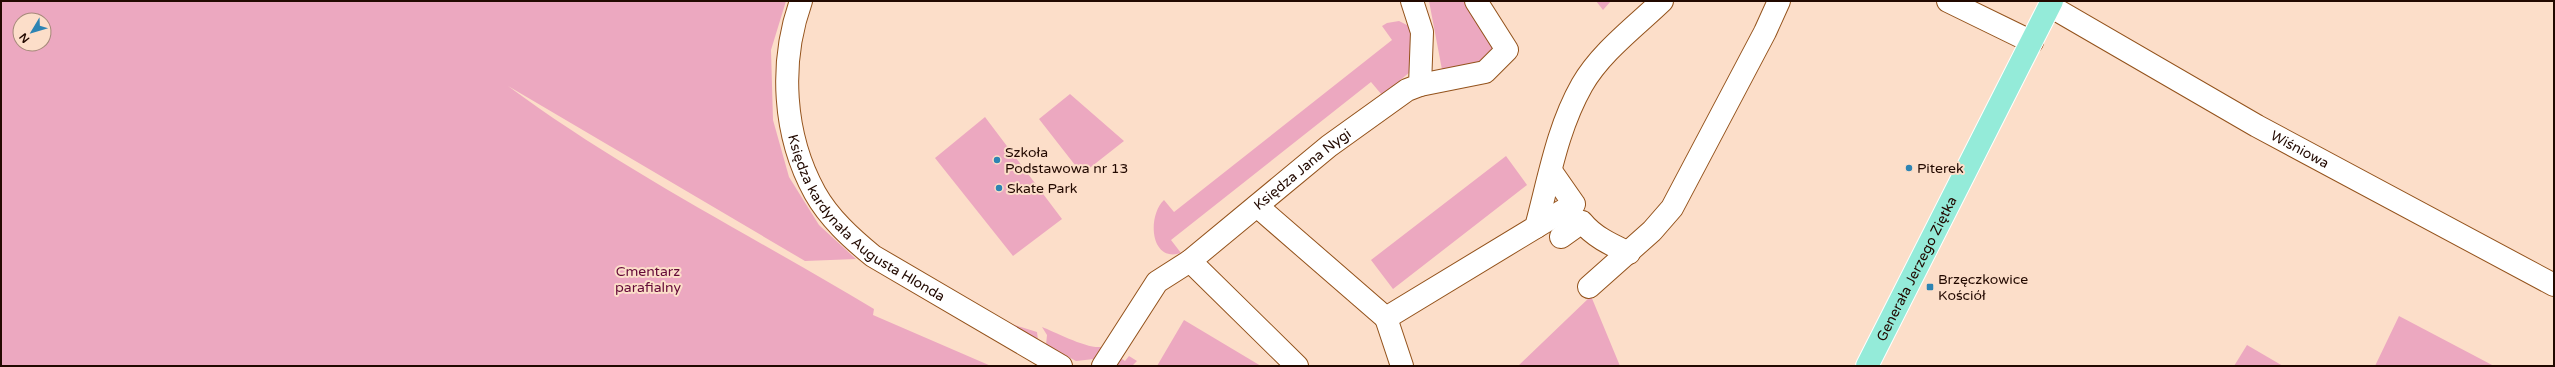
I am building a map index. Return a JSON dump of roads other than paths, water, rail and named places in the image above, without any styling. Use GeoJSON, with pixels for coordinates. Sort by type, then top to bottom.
{"type":"FeatureCollection","features":[{"type":"Feature","properties":{"kind":"main road","name":"Generała Jerzego Ziętka"},"geometry":{"type":"LineString","coordinates":[[1867,366],[2051,3]]}},
{"type":"Feature","properties":{"kind":"street","name":"Księdza kardynała Augusta Hlonda"},"geometry":{"type":"LineString","coordinates":[[801,1],[791,35],[787,69],[787,101],[803,169],[815,194],[831,217],[851,238],[873,256],[1061,366]]}},
{"type":"Feature","properties":{"kind":"street"},"geometry":{"type":"LineString","coordinates":[[1412,1],[1422,32],[1420,85]]}},
{"type":"Feature","properties":{"kind":"street","name":"Księdza Jana Nygi"},"geometry":{"type":"LineString","coordinates":[[1103,366],[1157,282],[1190,261],[1329,146],[1407,90],[1420,85],[1485,72],[1507,50],[1476,1]]}},
{"type":"Feature","properties":{"kind":"street"},"geometry":{"type":"LineString","coordinates":[[1536,227],[1562,126],[1583,84],[1611,50],[1662,1]]}},
{"type":"Feature","properties":{"kind":"street"},"geometry":{"type":"LineString","coordinates":[[1589,287],[1630,253],[1672,208],[1761,39],[1779,1]]}},
{"type":"Feature","properties":{"kind":"street"},"geometry":{"type":"LineString","coordinates":[[1948,1],[2032,42]]}},
{"type":"Feature","properties":{"kind":"street","name":"Wiśniowa"},"geometry":{"type":"LineString","coordinates":[[2051,3],[2257,126],[2554,285]]}},
{"type":"Feature","properties":{"kind":"street"},"geometry":{"type":"LineString","coordinates":[[1386,318],[1574,204],[1551,171]]}},
{"type":"Feature","properties":{"kind":"street"},"geometry":{"type":"LineString","coordinates":[[1257,206],[1386,318],[1402,366]]}},
{"type":"Feature","properties":{"kind":"street"},"geometry":{"type":"LineString","coordinates":[[1561,237],[1582,222],[1588,230],[1606,242],[1630,253]]}},
{"type":"Feature","properties":{"kind":"street"},"geometry":{"type":"LineString","coordinates":[[1190,261],[1296,366]]}},
{"type":"Feature","properties":{"kind":"place","name":"Szkoła Podstawowa nr 13"},"geometry":{"type":"Point","coordinates":[997,160]}},
{"type":"Feature","properties":{"kind":"place","name":"Piterek"},"geometry":{"type":"Point","coordinates":[1909,168]}},
{"type":"Feature","properties":{"kind":"place","name":"Skate Park"},"geometry":{"type":"Point","coordinates":[999,188]}},
{"type":"Feature","properties":{"kind":"place","name":"Brzęczkowice Kościół"},"geometry":{"type":"Point","coordinates":[1930,287]}},
{"type":"Feature","properties":{"kind":"park label","name":"Cmentarz parafialny"},"geometry":{"type":"Point","coordinates":[648,280]}}]}
